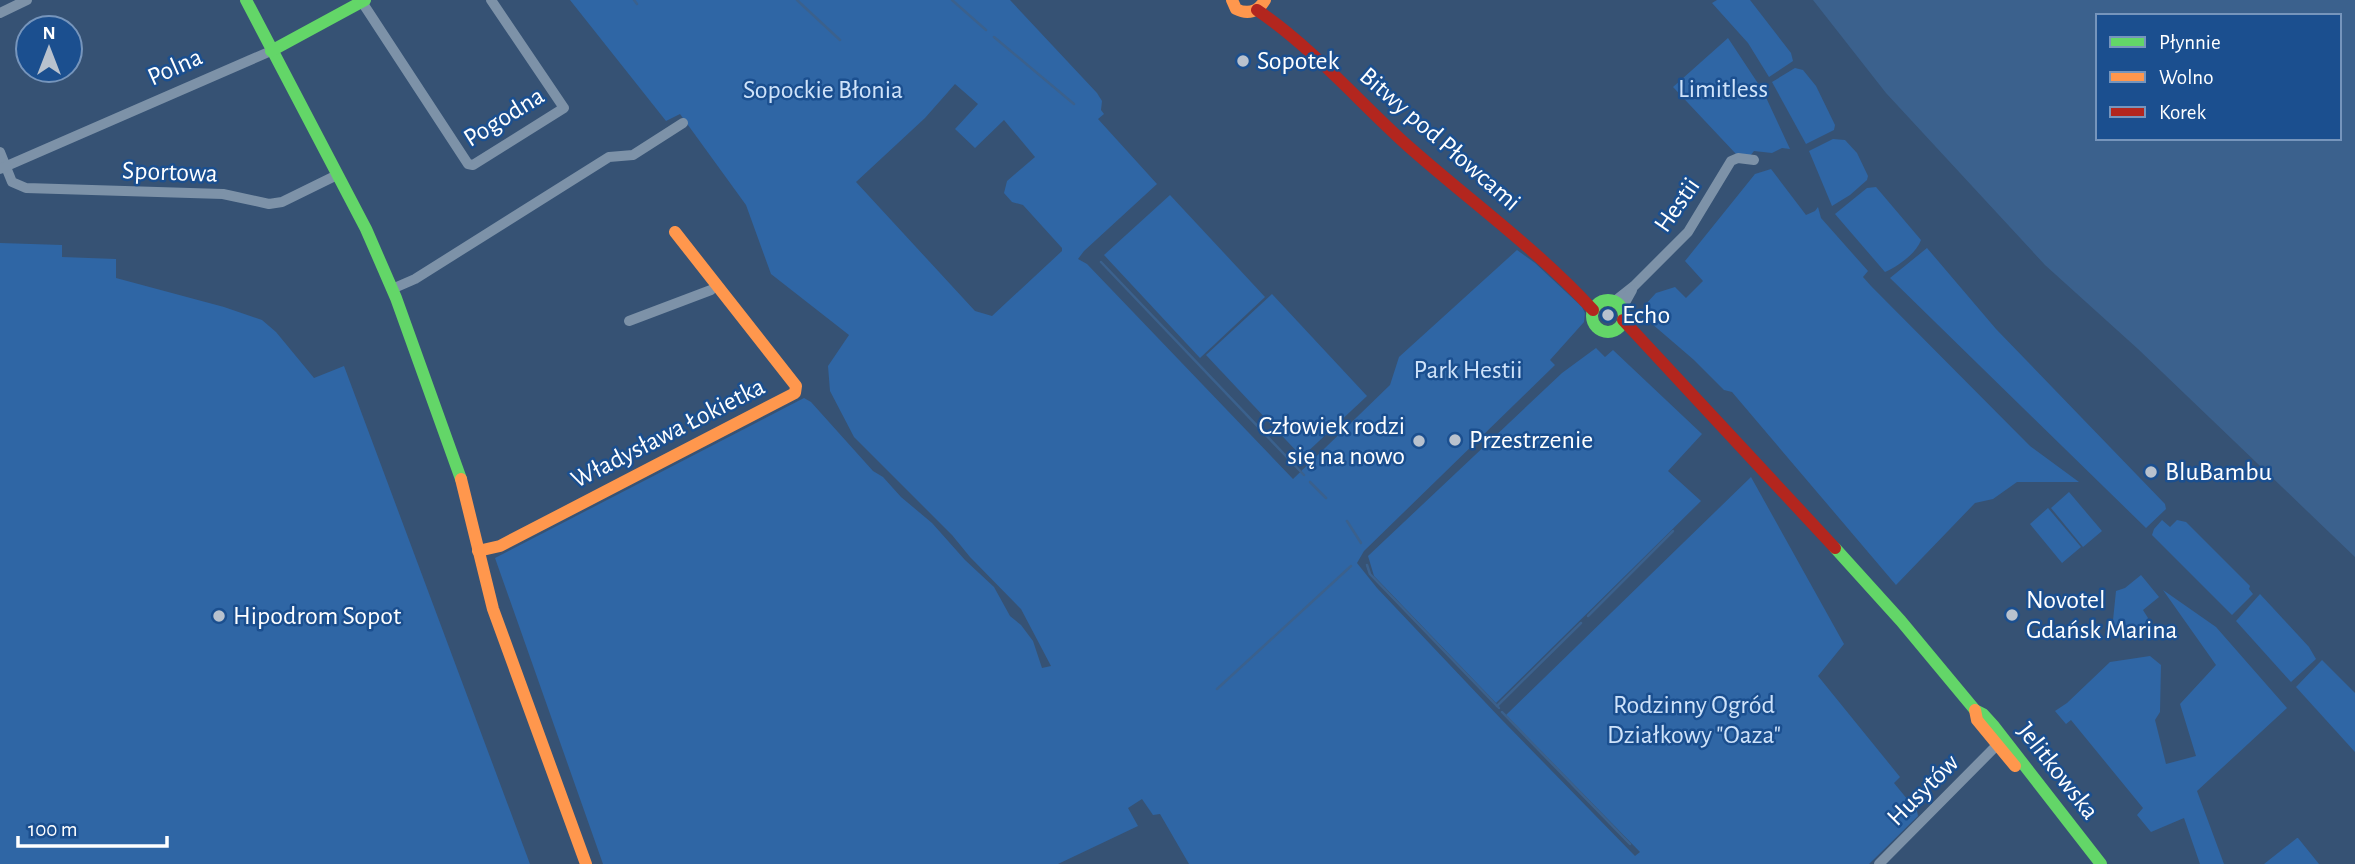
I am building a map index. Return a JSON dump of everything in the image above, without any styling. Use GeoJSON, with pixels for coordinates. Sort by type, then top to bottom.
{"type":"FeatureCollection","features":[{"type":"Feature","properties":{"kind":"street"},"geometry":{"type":"LineString","coordinates":[[0,13],[27,0]]}},
{"type":"Feature","properties":{"kind":"street"},"geometry":{"type":"LineString","coordinates":[[246,0],[372,241],[392,289],[458,467],[493,609],[586,864]]}},
{"type":"Feature","properties":{"kind":"street","name":"Pogodna"},"geometry":{"type":"LineString","coordinates":[[364,1],[468,164],[473,165],[564,108],[491,0]]}},
{"type":"Feature","properties":{"kind":"street","name":"Bitwy pod Płowcami"},"geometry":{"type":"LineString","coordinates":[[1231,0],[1240,11],[1248,13],[1262,4],[1282,27],[1429,164],[1532,248],[1597,306],[1593,322],[1600,329],[1606,331],[1619,315]]}},
{"type":"Feature","properties":{"kind":"street","name":"Polna"},"geometry":{"type":"LineString","coordinates":[[3,167],[271,51],[364,1]]}},
{"type":"Feature","properties":{"kind":"street"},"geometry":{"type":"LineString","coordinates":[[392,289],[415,279],[609,157],[633,155],[683,123]]}},
{"type":"Feature","properties":{"kind":"street"},"geometry":{"type":"LineString","coordinates":[[0,152],[3,167]]}},
{"type":"Feature","properties":{"kind":"street","name":"Hestii"},"geometry":{"type":"LineString","coordinates":[[1619,315],[1634,286],[1688,232],[1731,161],[1738,158],[1754,160]]}},
{"type":"Feature","properties":{"kind":"street","name":"Sportowa"},"geometry":{"type":"LineString","coordinates":[[3,167],[12,182],[26,188],[223,194],[270,204],[282,202],[337,175]]}},
{"type":"Feature","properties":{"kind":"street","name":"Władysława Łokietka"},"geometry":{"type":"LineString","coordinates":[[478,551],[500,546],[796,393],[796,386],[675,232]]}},
{"type":"Feature","properties":{"kind":"street"},"geometry":{"type":"LineString","coordinates":[[629,321],[717,285]]}},
{"type":"Feature","properties":{"kind":"street"},"geometry":{"type":"LineString","coordinates":[[1597,306],[1619,315]]}},
{"type":"Feature","properties":{"kind":"street","name":"Jelitkowska"},"geometry":{"type":"LineString","coordinates":[[1619,315],[1882,600],[1975,710],[1993,725],[2101,864]]}},
{"type":"Feature","properties":{"kind":"street","name":"Jelitkowska"},"geometry":{"type":"LineString","coordinates":[[1975,710],[1977,720],[2092,864]]}},
{"type":"Feature","properties":{"kind":"street","name":"Husytów"},"geometry":{"type":"LineString","coordinates":[[1879,864],[1997,745]]}},
{"type":"Feature","properties":{"kind":"green space"},"geometry":{"type":"Polygon","coordinates":[[[570,0],[1010,0],[1097,93],[1102,101],[1101,110],[1104,114],[1098,119],[1157,184],[1078,259],[1087,264],[1293,479],[1390,385],[1399,357],[1517,250],[1582,307],[1585,313],[1584,322],[1550,360],[1555,365],[1364,551],[1357,563],[1377,588],[1502,720],[1635,856],[1640,852],[1506,715],[1751,477],[1844,644],[1818,676],[1900,777],[1894,783],[1917,811],[1918,816],[1869,864],[1189,864],[1160,814],[1153,815],[1142,799],[1128,808],[1138,826],[1058,864],[603,864],[495,558],[804,398],[811,402],[873,471],[883,477],[901,497],[932,523],[994,587],[1010,616],[1033,641],[1042,668],[1051,666],[1021,609],[854,437],[830,391],[828,366],[849,335],[771,274],[746,205],[680,114],[666,121],[570,0]],[[955,84],[925,118],[856,182],[975,311],[992,316],[1062,251],[1062,248],[1023,205],[1012,202],[1004,193],[1007,181],[1035,157],[1004,120],[975,148],[955,129],[978,104],[955,84]]]}},
{"type":"Feature","properties":{"kind":"green space"},"geometry":{"type":"Polygon","coordinates":[[[1717,0],[1750,0],[1791,53],[1793,61],[1769,77],[1748,43],[1712,3],[1717,0]]]}},
{"type":"Feature","properties":{"kind":"green space","name":"Limitless"},"geometry":{"type":"Polygon","coordinates":[[[1728,38],[1763,91],[1790,149],[1782,148],[1772,153],[1754,151],[1750,156],[1736,154],[1673,87],[1728,38]]]}},
{"type":"Feature","properties":{"kind":"green space"},"geometry":{"type":"Polygon","coordinates":[[[1795,68],[1803,70],[1816,86],[1835,125],[1834,130],[1806,144],[1772,82],[1795,68]]]}},
{"type":"Feature","properties":{"kind":"green space"},"geometry":{"type":"Polygon","coordinates":[[[1833,139],[1845,140],[1857,153],[1868,176],[1850,195],[1832,206],[1809,151],[1833,139]]]}},
{"type":"Feature","properties":{"kind":"green space"},"geometry":{"type":"Polygon","coordinates":[[[1771,169],[1806,215],[1818,207],[1821,218],[1868,271],[1863,277],[1871,286],[2030,446],[2079,482],[2017,482],[1993,499],[1975,503],[1896,585],[1732,392],[1724,390],[1644,317],[1644,306],[1656,293],[1675,287],[1686,298],[1703,281],[1685,261],[1755,174],[1771,169]]]}},
{"type":"Feature","properties":{"kind":"green space"},"geometry":{"type":"Polygon","coordinates":[[[1876,187],[1921,240],[1906,259],[1885,272],[1835,214],[1867,188],[1876,187]]]}},
{"type":"Feature","properties":{"kind":"green space"},"geometry":{"type":"Polygon","coordinates":[[[1170,195],[1265,297],[1200,358],[1104,255],[1170,195]]]}},
{"type":"Feature","properties":{"kind":"green space","name":"Hipodrom Sopot"},"geometry":{"type":"Polygon","coordinates":[[[0,243],[62,245],[62,257],[116,259],[116,278],[262,320],[276,332],[314,378],[344,366],[530,864],[0,864],[0,243]]]}},
{"type":"Feature","properties":{"kind":"green space"},"geometry":{"type":"Polygon","coordinates":[[[1927,248],[1996,329],[2165,504],[2166,509],[2146,528],[1890,278],[1927,248]]]}},
{"type":"Feature","properties":{"kind":"green space"},"geometry":{"type":"Polygon","coordinates":[[[1272,294],[1367,396],[1302,457],[1206,355],[1272,294]]]}},
{"type":"Feature","properties":{"kind":"green space","name":"Rodzinny Ogród Działkowy \"Oaza\""},"geometry":{"type":"Polygon","coordinates":[[[1596,348],[1605,357],[1613,350],[1702,434],[1668,471],[1701,501],[1496,703],[1374,576],[1368,556],[1562,373],[1596,348]]]}},
{"type":"Feature","properties":{"kind":"green space"},"geometry":{"type":"Polygon","coordinates":[[[2069,492],[2102,531],[2083,547],[2051,508],[2069,492]]]}},
{"type":"Feature","properties":{"kind":"green space"},"geometry":{"type":"Polygon","coordinates":[[[2048,508],[2081,547],[2062,563],[2030,524],[2048,508]]]}},
{"type":"Feature","properties":{"kind":"green space"},"geometry":{"type":"Polygon","coordinates":[[[2162,520],[2170,527],[2177,520],[2186,522],[2250,586],[2253,594],[2232,615],[2152,535],[2162,520]]]}},
{"type":"Feature","properties":{"kind":"green space"},"geometry":{"type":"Polygon","coordinates":[[[2141,575],[2159,597],[2143,610],[2148,618],[2140,632],[2118,635],[2112,630],[2116,591],[2125,588],[2141,575]]]}},
{"type":"Feature","properties":{"kind":"green space"},"geometry":{"type":"Polygon","coordinates":[[[2163,590],[2216,627],[2287,708],[2197,791],[2224,864],[2200,864],[2184,818],[2151,832],[2137,815],[2143,808],[2071,720],[2066,724],[2055,711],[2110,662],[2150,656],[2161,665],[2160,712],[2155,720],[2166,764],[2196,756],[2180,704],[2216,665],[2163,590]]]}},
{"type":"Feature","properties":{"kind":"green space"},"geometry":{"type":"Polygon","coordinates":[[[2260,594],[2309,647],[2316,659],[2291,682],[2236,621],[2260,594]]]}},
{"type":"Feature","properties":{"kind":"green space"},"geometry":{"type":"Polygon","coordinates":[[[2322,660],[2355,693],[2355,752],[2296,687],[2322,660]]]}},
{"type":"Feature","properties":{"kind":"green space"},"geometry":{"type":"Polygon","coordinates":[[[2297,838],[2319,864],[2264,864],[2297,838]]]}},
{"type":"Feature","properties":{"kind":"shaded area"},"geometry":{"type":"Polygon","coordinates":[[[1813,0],[2355,0],[2355,557],[2138,349],[2045,265],[1886,93],[1813,0]]]}},
{"type":"Feature","properties":{"kind":"waterway"},"geometry":{"type":"LineString","coordinates":[[634,0],[637,4]]}},
{"type":"Feature","properties":{"kind":"waterway"},"geometry":{"type":"LineString","coordinates":[[797,0],[840,40]]}},
{"type":"Feature","properties":{"kind":"waterway"},"geometry":{"type":"LineString","coordinates":[[952,0],[986,30]]}},
{"type":"Feature","properties":{"kind":"waterway"},"geometry":{"type":"LineString","coordinates":[[994,37],[1074,104]]}},
{"type":"Feature","properties":{"kind":"waterway"},"geometry":{"type":"LineString","coordinates":[[1101,262],[1304,475]]}},
{"type":"Feature","properties":{"kind":"waterway"},"geometry":{"type":"LineString","coordinates":[[1310,482],[1326,498]]}},
{"type":"Feature","properties":{"kind":"waterway"},"geometry":{"type":"LineString","coordinates":[[1347,521],[1361,543]]}},
{"type":"Feature","properties":{"kind":"waterway"},"geometry":{"type":"LineString","coordinates":[[1588,616],[1673,531]]}},
{"type":"Feature","properties":{"kind":"waterway"},"geometry":{"type":"LineString","coordinates":[[1367,565],[1370,574],[1499,708]]}},
{"type":"Feature","properties":{"kind":"waterway"},"geometry":{"type":"LineString","coordinates":[[1217,689],[1351,566]]}},
{"type":"Feature","properties":{"kind":"waterway"},"geometry":{"type":"LineString","coordinates":[[1497,706],[1581,623]]}},
{"type":"Feature","properties":{"kind":"waterway"},"geometry":{"type":"LineString","coordinates":[[1502,712],[1630,844]]}},
{"type":"Feature","properties":{"kind":"traffic: fast"},"geometry":{"type":"LineString","coordinates":[[246,0],[366,229],[396,298],[461,479]]}},
{"type":"Feature","properties":{"kind":"traffic: fast"},"geometry":{"type":"LineString","coordinates":[[271,51],[365,0]]}},
{"type":"Feature","properties":{"kind":"traffic: fast"},"geometry":{"type":"LineString","coordinates":[[1608,300],[1619,305],[1624,316],[1619,327],[1608,332],[1597,327],[1592,316],[1597,305],[1608,300]]}},
{"type":"Feature","properties":{"kind":"traffic: fast"},"geometry":{"type":"LineString","coordinates":[[1835,548],[1901,621],[1975,710],[1993,725],[2101,864]]}},
{"type":"Feature","properties":{"kind":"traffic: slow"},"geometry":{"type":"LineString","coordinates":[[1232,0],[1236,9],[1249,12],[1256,10],[1265,0]]}},
{"type":"Feature","properties":{"kind":"traffic: slow"},"geometry":{"type":"LineString","coordinates":[[478,551],[500,546],[795,393],[796,386],[675,232]]}},
{"type":"Feature","properties":{"kind":"traffic: slow"},"geometry":{"type":"LineString","coordinates":[[461,479],[493,609],[586,864]]}},
{"type":"Feature","properties":{"kind":"traffic: slow"},"geometry":{"type":"LineString","coordinates":[[1975,710],[1977,720],[2015,766]]}},
{"type":"Feature","properties":{"kind":"traffic: jam"},"geometry":{"type":"LineString","coordinates":[[1257,10],[1297,41],[1408,146],[1526,246],[1593,310]]}},
{"type":"Feature","properties":{"kind":"traffic: jam"},"geometry":{"type":"LineString","coordinates":[[1623,320],[1835,548]]}},
{"type":"Feature","properties":{"kind":"place","name":"Sopotek"},"geometry":{"type":"Point","coordinates":[1243,61]}},
{"type":"Feature","properties":{"kind":"place","name":"Echo"},"geometry":{"type":"Point","coordinates":[1608,315]}},
{"type":"Feature","properties":{"kind":"place","name":"Przestrzenie"},"geometry":{"type":"Point","coordinates":[1455,440]}},
{"type":"Feature","properties":{"kind":"place","name":"Człowiek rodzi się na nowo"},"geometry":{"type":"Point","coordinates":[1419,441]}},
{"type":"Feature","properties":{"kind":"place","name":"BluBambu"},"geometry":{"type":"Point","coordinates":[2151,472]}},
{"type":"Feature","properties":{"kind":"place","name":"Novotel Gdańsk Marina"},"geometry":{"type":"Point","coordinates":[2012,615]}},
{"type":"Feature","properties":{"kind":"place","name":"Hipodrom Sopot"},"geometry":{"type":"Point","coordinates":[219,616]}},
{"type":"Feature","properties":{"kind":"park label","name":"Sopockie Błonia"},"geometry":{"type":"Point","coordinates":[823,90]}},
{"type":"Feature","properties":{"kind":"park label","name":"Park Hestii"},"geometry":{"type":"Point","coordinates":[1468,370]}}]}
